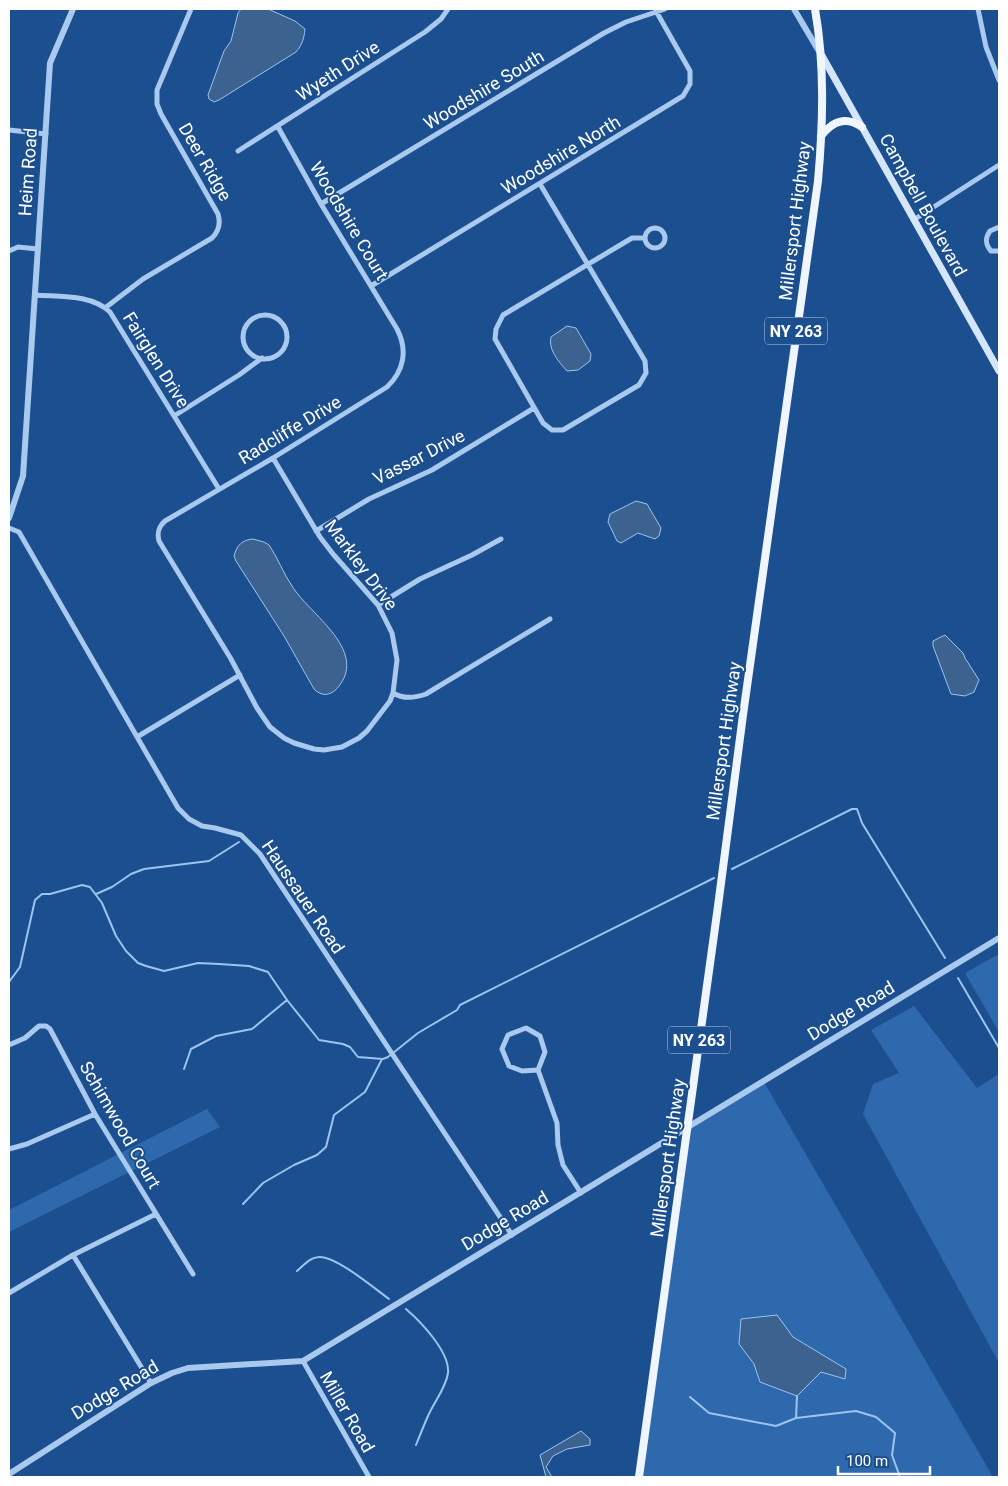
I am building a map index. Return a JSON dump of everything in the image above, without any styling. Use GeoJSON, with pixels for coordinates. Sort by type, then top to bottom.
{"type":"FeatureCollection","features":[{"type":"Feature","properties":{"kind":"main road","name":"Millersport Highway"},"geometry":{"type":"LineString","coordinates":[[639,1477],[718,906],[742,715],[814,210],[821,136],[820,54],[815,9]]}},
{"type":"Feature","properties":{"kind":"main road","name":"Campbell Boulevard"},"geometry":{"type":"LineString","coordinates":[[820,54],[915,219],[999,371]]}},
{"type":"Feature","properties":{"kind":"main road"},"geometry":{"type":"LineString","coordinates":[[821,136],[830,125],[841,121],[850,121],[862,127]]}},
{"type":"Feature","properties":{"kind":"street","name":"Heim Road"},"geometry":{"type":"LineString","coordinates":[[9,518],[23,476],[50,64],[73,9]]}},
{"type":"Feature","properties":{"kind":"street","name":"Deer Ridge"},"geometry":{"type":"LineString","coordinates":[[105,308],[143,279],[212,238],[220,224],[218,214],[161,114],[156,97],[160,82],[191,9]]}},
{"type":"Feature","properties":{"kind":"street","name":"Wyeth Drive"},"geometry":{"type":"LineString","coordinates":[[238,151],[425,32],[441,19],[448,9]]}},
{"type":"Feature","properties":{"kind":"street","name":"Woodshire South"},"geometry":{"type":"LineString","coordinates":[[322,204],[604,33],[626,22],[665,9]]}},
{"type":"Feature","properties":{"kind":"street"},"geometry":{"type":"LineString","coordinates":[[794,9],[820,54]]}},
{"type":"Feature","properties":{"kind":"street"},"geometry":{"type":"LineString","coordinates":[[978,9],[986,47],[999,80]]}},
{"type":"Feature","properties":{"kind":"street","name":"Woodshire North"},"geometry":{"type":"LineString","coordinates":[[371,286],[678,101],[687,91],[690,84],[690,71],[656,11]]}},
{"type":"Feature","properties":{"kind":"street","name":"Woodshire Court"},"geometry":{"type":"LineString","coordinates":[[278,126],[397,329]]}},
{"type":"Feature","properties":{"kind":"street"},"geometry":{"type":"LineString","coordinates":[[9,130],[46,134]]}},
{"type":"Feature","properties":{"kind":"street"},"geometry":{"type":"LineString","coordinates":[[915,219],[999,166]]}},
{"type":"Feature","properties":{"kind":"street"},"geometry":{"type":"LineString","coordinates":[[540,184],[588,264],[645,361],[646,373],[639,385],[563,430],[552,430],[543,424],[495,339],[496,329],[503,315],[588,264],[632,238],[645,238]]}},
{"type":"Feature","properties":{"kind":"street"},"geometry":{"type":"LineString","coordinates":[[999,227],[990,231],[986,241],[987,246],[992,251],[999,251]]}},
{"type":"Feature","properties":{"kind":"street"},"geometry":{"type":"LineString","coordinates":[[653,228],[660,229],[665,237],[661,246],[655,248],[649,246],[645,238],[647,231],[653,228]]}},
{"type":"Feature","properties":{"kind":"street"},"geometry":{"type":"LineString","coordinates":[[9,251],[18,247],[38,249]]}},
{"type":"Feature","properties":{"kind":"street","name":"Fairglen Drive"},"geometry":{"type":"LineString","coordinates":[[35,295],[87,300],[105,308],[115,319],[219,489]]}},
{"type":"Feature","properties":{"kind":"street"},"geometry":{"type":"LineString","coordinates":[[174,416],[239,375],[262,358],[276,355],[285,344],[286,336],[281,323],[276,318],[268,315],[255,317],[245,327],[243,334],[246,347],[250,353],[262,358]]}},
{"type":"Feature","properties":{"kind":"street","name":"Radcliffe Drive"},"geometry":{"type":"LineString","coordinates":[[240,675],[155,534],[165,521],[273,458],[387,387],[401,368],[403,359],[403,344],[397,329]]}},
{"type":"Feature","properties":{"kind":"street","name":"Vassar Drive"},"geometry":{"type":"LineString","coordinates":[[316,531],[369,499],[432,470],[534,408]]}},
{"type":"Feature","properties":{"kind":"street","name":"Markley Drive"},"geometry":{"type":"LineString","coordinates":[[240,675],[257,708],[270,727],[294,743],[324,750],[342,747],[359,738],[367,731],[390,701],[397,670],[395,646],[388,623],[378,605],[333,554],[316,531],[273,458]]}},
{"type":"Feature","properties":{"kind":"street","name":"Haussauer Road"},"geometry":{"type":"LineString","coordinates":[[9,528],[19,532],[178,808],[189,819],[202,826],[240,835],[260,854],[512,1235]]}},
{"type":"Feature","properties":{"kind":"street"},"geometry":{"type":"LineString","coordinates":[[378,605],[420,578],[472,555],[502,539]]}},
{"type":"Feature","properties":{"kind":"street"},"geometry":{"type":"LineString","coordinates":[[393,693],[399,697],[414,697],[426,694],[550,619]]}},
{"type":"Feature","properties":{"kind":"street"},"geometry":{"type":"LineString","coordinates":[[136,737],[240,675]]}},
{"type":"Feature","properties":{"kind":"street","name":"Dodge Road"},"geometry":{"type":"LineString","coordinates":[[9,1474],[151,1383],[172,1372],[188,1368],[303,1361],[999,938]]}},
{"type":"Feature","properties":{"kind":"street","name":"Schimwood Court"},"geometry":{"type":"LineString","coordinates":[[9,1045],[25,1038],[39,1026],[46,1026],[50,1029],[95,1114],[193,1274]]}},
{"type":"Feature","properties":{"kind":"street"},"geometry":{"type":"LineString","coordinates":[[538,1070],[522,1071],[509,1066],[502,1049],[508,1035],[526,1028],[540,1036],[545,1052],[538,1070],[557,1123],[558,1145],[563,1165],[581,1193]]}},
{"type":"Feature","properties":{"kind":"street"},"geometry":{"type":"LineString","coordinates":[[9,1149],[27,1144],[95,1114]]}},
{"type":"Feature","properties":{"kind":"street"},"geometry":{"type":"LineString","coordinates":[[9,1293],[73,1255],[156,1214]]}},
{"type":"Feature","properties":{"kind":"street"},"geometry":{"type":"LineString","coordinates":[[73,1255],[151,1383]]}},
{"type":"Feature","properties":{"kind":"street","name":"Miller Road"},"geometry":{"type":"LineString","coordinates":[[303,1361],[369,1477]]}},
{"type":"Feature","properties":{"kind":"shaded area"},"geometry":{"type":"Polygon","coordinates":[[[241,9],[268,9],[295,21],[305,29],[303,39],[296,52],[214,102],[209,99],[208,95],[224,51],[231,41],[238,13],[241,9]]]}},
{"type":"Feature","properties":{"kind":"shaded area"},"geometry":{"type":"Polygon","coordinates":[[[567,326],[576,328],[591,354],[590,361],[578,370],[567,371],[555,356],[551,347],[551,337],[567,326]]]}},
{"type":"Feature","properties":{"kind":"shaded area"},"geometry":{"type":"Polygon","coordinates":[[[636,501],[647,504],[661,528],[659,536],[655,539],[638,533],[621,543],[617,541],[608,522],[610,514],[636,501]]]}},
{"type":"Feature","properties":{"kind":"shaded area"},"geometry":{"type":"Polygon","coordinates":[[[253,539],[269,545],[299,596],[330,629],[338,641],[347,665],[343,680],[337,689],[331,693],[322,694],[314,689],[284,636],[236,561],[234,556],[238,546],[243,542],[253,539]]]}},
{"type":"Feature","properties":{"kind":"shaded area"},"geometry":{"type":"Polygon","coordinates":[[[945,635],[963,653],[979,680],[974,692],[965,696],[951,694],[933,646],[933,641],[945,635]]]}},
{"type":"Feature","properties":{"kind":"shaded area"},"geometry":{"type":"Polygon","coordinates":[[[999,954],[999,1032],[965,973],[999,954]]]}},
{"type":"Feature","properties":{"kind":"shaded area"},"geometry":{"type":"Polygon","coordinates":[[[914,1006],[977,1088],[999,1074],[999,1363],[863,1114],[873,1084],[899,1073],[871,1030],[914,1006]]]}},
{"type":"Feature","properties":{"kind":"shaded area"},"geometry":{"type":"Polygon","coordinates":[[[764,1082],[993,1477],[639,1477],[686,1129],[764,1082]]]}},
{"type":"Feature","properties":{"kind":"shaded area"},"geometry":{"type":"Polygon","coordinates":[[[207,1109],[220,1127],[9,1232],[9,1210],[207,1109]]]}},
{"type":"Feature","properties":{"kind":"shaded area"},"geometry":{"type":"Polygon","coordinates":[[[777,1315],[793,1337],[846,1369],[845,1379],[821,1372],[797,1396],[760,1382],[754,1364],[739,1344],[741,1319],[777,1315]]]}},
{"type":"Feature","properties":{"kind":"shaded area"},"geometry":{"type":"Polygon","coordinates":[[[581,1431],[590,1439],[590,1445],[567,1449],[553,1456],[546,1467],[552,1477],[546,1477],[540,1455],[581,1431]]]}},
{"type":"Feature","properties":{"kind":"waterway"},"geometry":{"type":"LineString","coordinates":[[732,869],[852,809],[857,809],[862,823],[945,958]]}},
{"type":"Feature","properties":{"kind":"waterway"},"geometry":{"type":"LineString","coordinates":[[96,894],[112,887],[131,874],[144,869],[209,861],[239,842]]}},
{"type":"Feature","properties":{"kind":"waterway"},"geometry":{"type":"LineString","coordinates":[[9,982],[20,967],[35,900],[42,894],[50,894],[82,885],[90,887],[102,903],[116,936],[126,951],[138,963],[164,971],[198,963],[249,966],[268,972],[287,1000],[319,1040],[350,1047],[358,1057],[383,1059],[418,1033],[457,1010],[460,1005],[714,878]]}},
{"type":"Feature","properties":{"kind":"waterway"},"geometry":{"type":"LineString","coordinates":[[958,978],[999,1048]]}},
{"type":"Feature","properties":{"kind":"waterway"},"geometry":{"type":"LineString","coordinates":[[184,1069],[191,1049],[216,1036],[252,1029],[287,1000]]}},
{"type":"Feature","properties":{"kind":"waterway"},"geometry":{"type":"LineString","coordinates":[[243,1204],[263,1183],[294,1165],[317,1155],[326,1147],[334,1115],[365,1092],[382,1059]]}},
{"type":"Feature","properties":{"kind":"waterway"},"geometry":{"type":"LineString","coordinates":[[297,1271],[313,1258],[326,1258],[345,1267],[389,1299]]}},
{"type":"Feature","properties":{"kind":"waterway"},"geometry":{"type":"LineString","coordinates":[[406,1309],[426,1329],[440,1347],[448,1373],[445,1384],[428,1416],[416,1445]]}},
{"type":"Feature","properties":{"kind":"waterway"},"geometry":{"type":"LineString","coordinates":[[796,1418],[797,1396]]}},
{"type":"Feature","properties":{"kind":"waterway"},"geometry":{"type":"LineString","coordinates":[[690,1397],[709,1413],[776,1426],[796,1418],[856,1411],[876,1417],[895,1433],[892,1455],[900,1477]]}}]}
